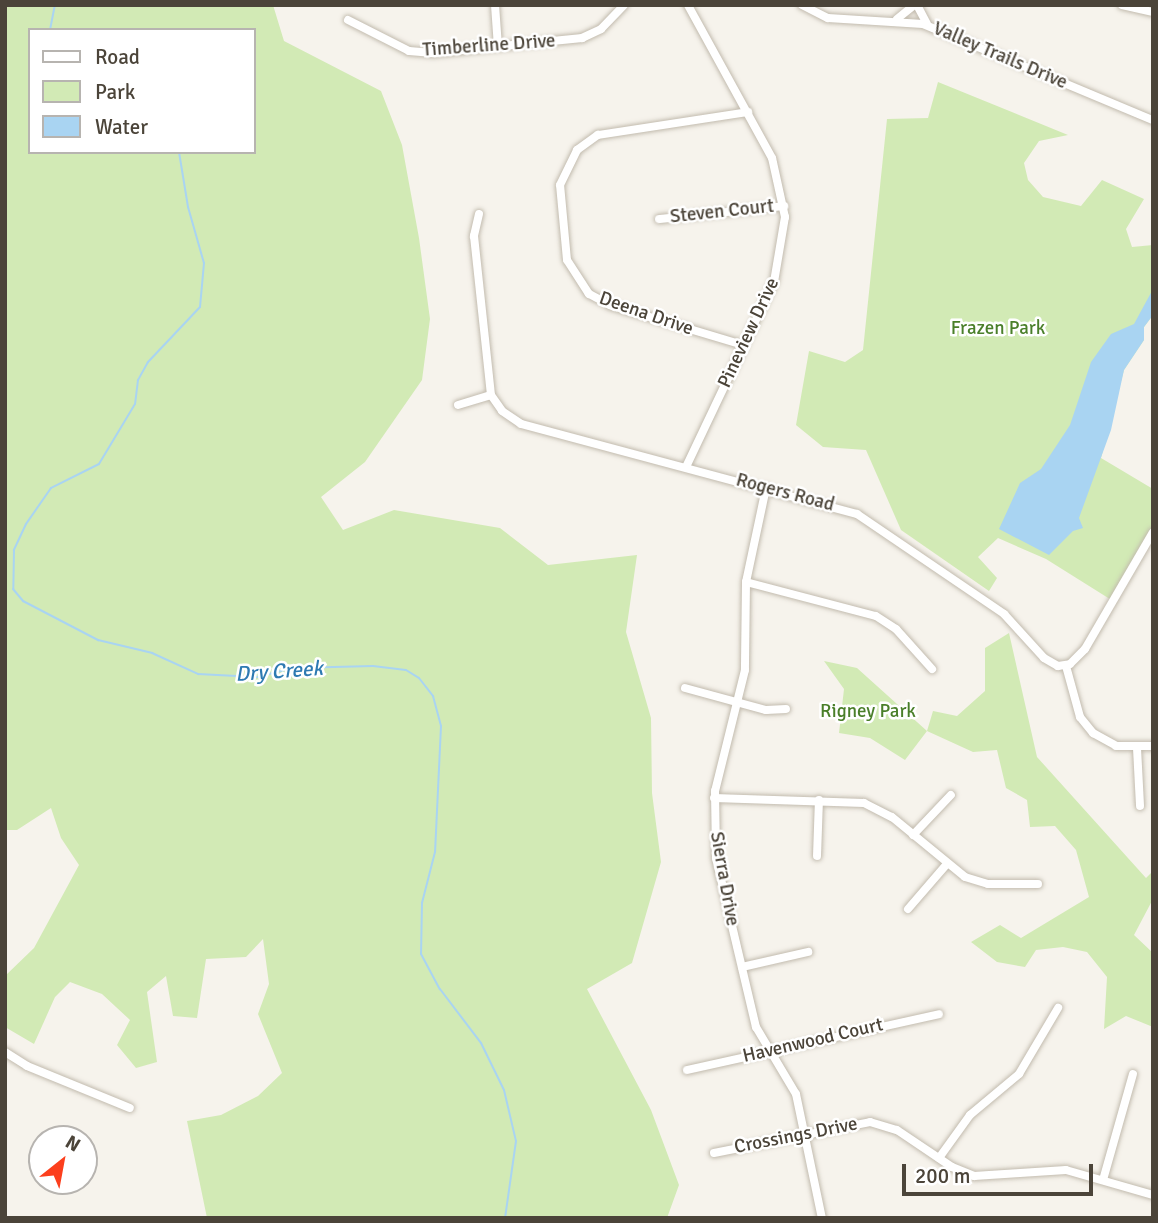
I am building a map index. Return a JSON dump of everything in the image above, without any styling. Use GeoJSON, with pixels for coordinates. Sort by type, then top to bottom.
{"type":"FeatureCollection","features":[{"type":"Feature","properties":{"kind":"street"},"geometry":{"type":"LineString","coordinates":[[495,5],[498,47]]}},
{"type":"Feature","properties":{"kind":"street","name":"Timberline Drive"},"geometry":{"type":"LineString","coordinates":[[348,20],[421,53],[582,38],[601,29],[624,5]]}},
{"type":"Feature","properties":{"kind":"street","name":"Pineview Drive"},"geometry":{"type":"LineString","coordinates":[[687,467],[779,268],[784,205],[772,158],[688,5]]}},
{"type":"Feature","properties":{"kind":"street","name":"Valley Trails Drive"},"geometry":{"type":"LineString","coordinates":[[802,5],[828,18],[897,19],[928,26],[1153,120]]}},
{"type":"Feature","properties":{"kind":"street"},"geometry":{"type":"LineString","coordinates":[[897,19],[915,5],[928,26]]}},
{"type":"Feature","properties":{"kind":"street"},"geometry":{"type":"LineString","coordinates":[[1122,5],[1153,12]]}},
{"type":"Feature","properties":{"kind":"street","name":"Deena Drive"},"geometry":{"type":"LineString","coordinates":[[743,345],[610,305],[589,295],[567,261],[561,185],[578,150],[606,132],[748,112]]}},
{"type":"Feature","properties":{"kind":"street","name":"Steven Court"},"geometry":{"type":"LineString","coordinates":[[659,219],[784,205]]}},
{"type":"Feature","properties":{"kind":"street"},"geometry":{"type":"LineString","coordinates":[[458,405],[491,394],[474,236],[479,214]]}},
{"type":"Feature","properties":{"kind":"street","name":"Rogers Road"},"geometry":{"type":"LineString","coordinates":[[491,394],[502,411],[527,426],[844,508],[873,523],[1004,614],[1044,658],[1066,666]]}},
{"type":"Feature","properties":{"kind":"street","name":"Sierra Drive"},"geometry":{"type":"LineString","coordinates":[[766,488],[746,582],[748,648],[714,798],[716,858],[757,1027],[792,1082],[805,1132],[821,1218]]}},
{"type":"Feature","properties":{"kind":"street"},"geometry":{"type":"LineString","coordinates":[[1153,532],[1085,649],[1066,666],[1075,704],[1087,728],[1116,746],[1153,746]]}},
{"type":"Feature","properties":{"kind":"street"},"geometry":{"type":"LineString","coordinates":[[746,582],[876,617],[896,629],[932,669]]}},
{"type":"Feature","properties":{"kind":"street"},"geometry":{"type":"LineString","coordinates":[[685,688],[736,702],[786,709]]}},
{"type":"Feature","properties":{"kind":"street"},"geometry":{"type":"LineString","coordinates":[[1137,748],[1140,806]]}},
{"type":"Feature","properties":{"kind":"street"},"geometry":{"type":"LineString","coordinates":[[913,835],[951,795]]}},
{"type":"Feature","properties":{"kind":"street"},"geometry":{"type":"LineString","coordinates":[[714,798],[864,803],[892,817],[946,865],[981,883],[1038,884]]}},
{"type":"Feature","properties":{"kind":"street"},"geometry":{"type":"LineString","coordinates":[[817,856],[819,800]]}},
{"type":"Feature","properties":{"kind":"street"},"geometry":{"type":"LineString","coordinates":[[908,909],[946,865]]}},
{"type":"Feature","properties":{"kind":"street"},"geometry":{"type":"LineString","coordinates":[[742,967],[808,952]]}},
{"type":"Feature","properties":{"kind":"street"},"geometry":{"type":"LineString","coordinates":[[939,1158],[970,1115],[1019,1074],[1058,1008]]}},
{"type":"Feature","properties":{"kind":"street","name":"Havenwood Court"},"geometry":{"type":"LineString","coordinates":[[687,1070],[939,1014]]}},
{"type":"Feature","properties":{"kind":"street"},"geometry":{"type":"LineString","coordinates":[[5,1052],[130,1108]]}},
{"type":"Feature","properties":{"kind":"street"},"geometry":{"type":"LineString","coordinates":[[1103,1180],[1133,1074]]}},
{"type":"Feature","properties":{"kind":"street","name":"Crossings Drive"},"geometry":{"type":"LineString","coordinates":[[714,1153],[857,1122],[884,1124],[974,1176],[1048,1168],[1153,1195]]}},
{"type":"Feature","properties":{"kind":"green space"},"geometry":{"type":"Polygon","coordinates":[[[5,5],[273,5],[284,41],[381,91],[402,145],[430,319],[422,380],[365,462],[321,497],[343,530],[394,510],[500,528],[548,565],[637,555],[626,632],[651,718],[652,793],[661,862],[632,963],[587,989],[651,1110],[679,1185],[667,1218],[207,1218],[187,1121],[221,1115],[258,1096],[282,1073],[258,1014],[269,984],[263,939],[246,957],[206,959],[197,1018],[173,1016],[166,976],[147,992],[157,1062],[136,1068],[117,1045],[130,1020],[102,994],[70,982],[55,997],[34,1044],[5,1027],[5,976],[34,948],[79,865],[61,838],[51,808],[17,830],[5,830],[5,5]]]}},
{"type":"Feature","properties":{"kind":"green space","name":"Frazen Park"},"geometry":{"type":"Polygon","coordinates":[[[938,82],[1068,135],[1039,141],[1024,163],[1028,180],[1043,197],[1081,206],[1102,180],[1144,199],[1126,229],[1132,247],[1153,245],[1153,315],[1144,327],[1144,340],[1124,370],[1101,458],[1153,489],[1153,532],[1113,601],[1046,559],[998,538],[978,557],[997,578],[989,591],[901,530],[866,450],[823,447],[796,425],[809,351],[845,362],[863,350],[887,119],[928,118],[938,82]]]}},
{"type":"Feature","properties":{"kind":"green space"},"geometry":{"type":"Polygon","coordinates":[[[1009,633],[1037,757],[1146,878],[1153,871],[1153,899],[1134,935],[1153,953],[1153,1027],[1126,1016],[1104,1029],[1107,977],[1087,952],[1063,947],[1036,950],[1025,967],[997,962],[971,942],[1000,925],[1021,938],[1089,897],[1076,850],[1055,826],[1030,827],[1027,800],[1006,788],[997,750],[973,752],[927,731],[933,711],[957,716],[985,691],[985,648],[1009,633]]]}},
{"type":"Feature","properties":{"kind":"green space","name":"Rigney Park"},"geometry":{"type":"Polygon","coordinates":[[[824,661],[857,668],[927,731],[905,760],[870,738],[839,733],[844,689],[824,661]]]}},
{"type":"Feature","properties":{"kind":"water"},"geometry":{"type":"Polygon","coordinates":[[[1153,289],[1153,315],[1144,327],[1144,340],[1124,370],[1111,430],[1079,518],[1083,528],[1073,531],[1049,555],[999,529],[1020,483],[1041,469],[1070,425],[1091,362],[1111,334],[1134,324],[1153,289]]]}},
{"type":"Feature","properties":{"kind":"waterway","name":"Dry Creek"},"geometry":{"type":"LineString","coordinates":[[50,28],[55,5]]}},
{"type":"Feature","properties":{"kind":"waterway","name":"Dry Creek"},"geometry":{"type":"LineString","coordinates":[[179,154],[188,207],[204,263],[200,307],[148,362],[138,380],[135,404],[99,464],[51,488],[26,524],[14,550],[13,589],[23,601],[98,640],[152,653],[198,674],[257,677],[294,668],[373,666],[406,670],[419,678],[433,696],[441,726],[435,852],[422,903],[421,954],[440,989],[481,1043],[504,1090],[516,1141],[505,1218]]}}]}
